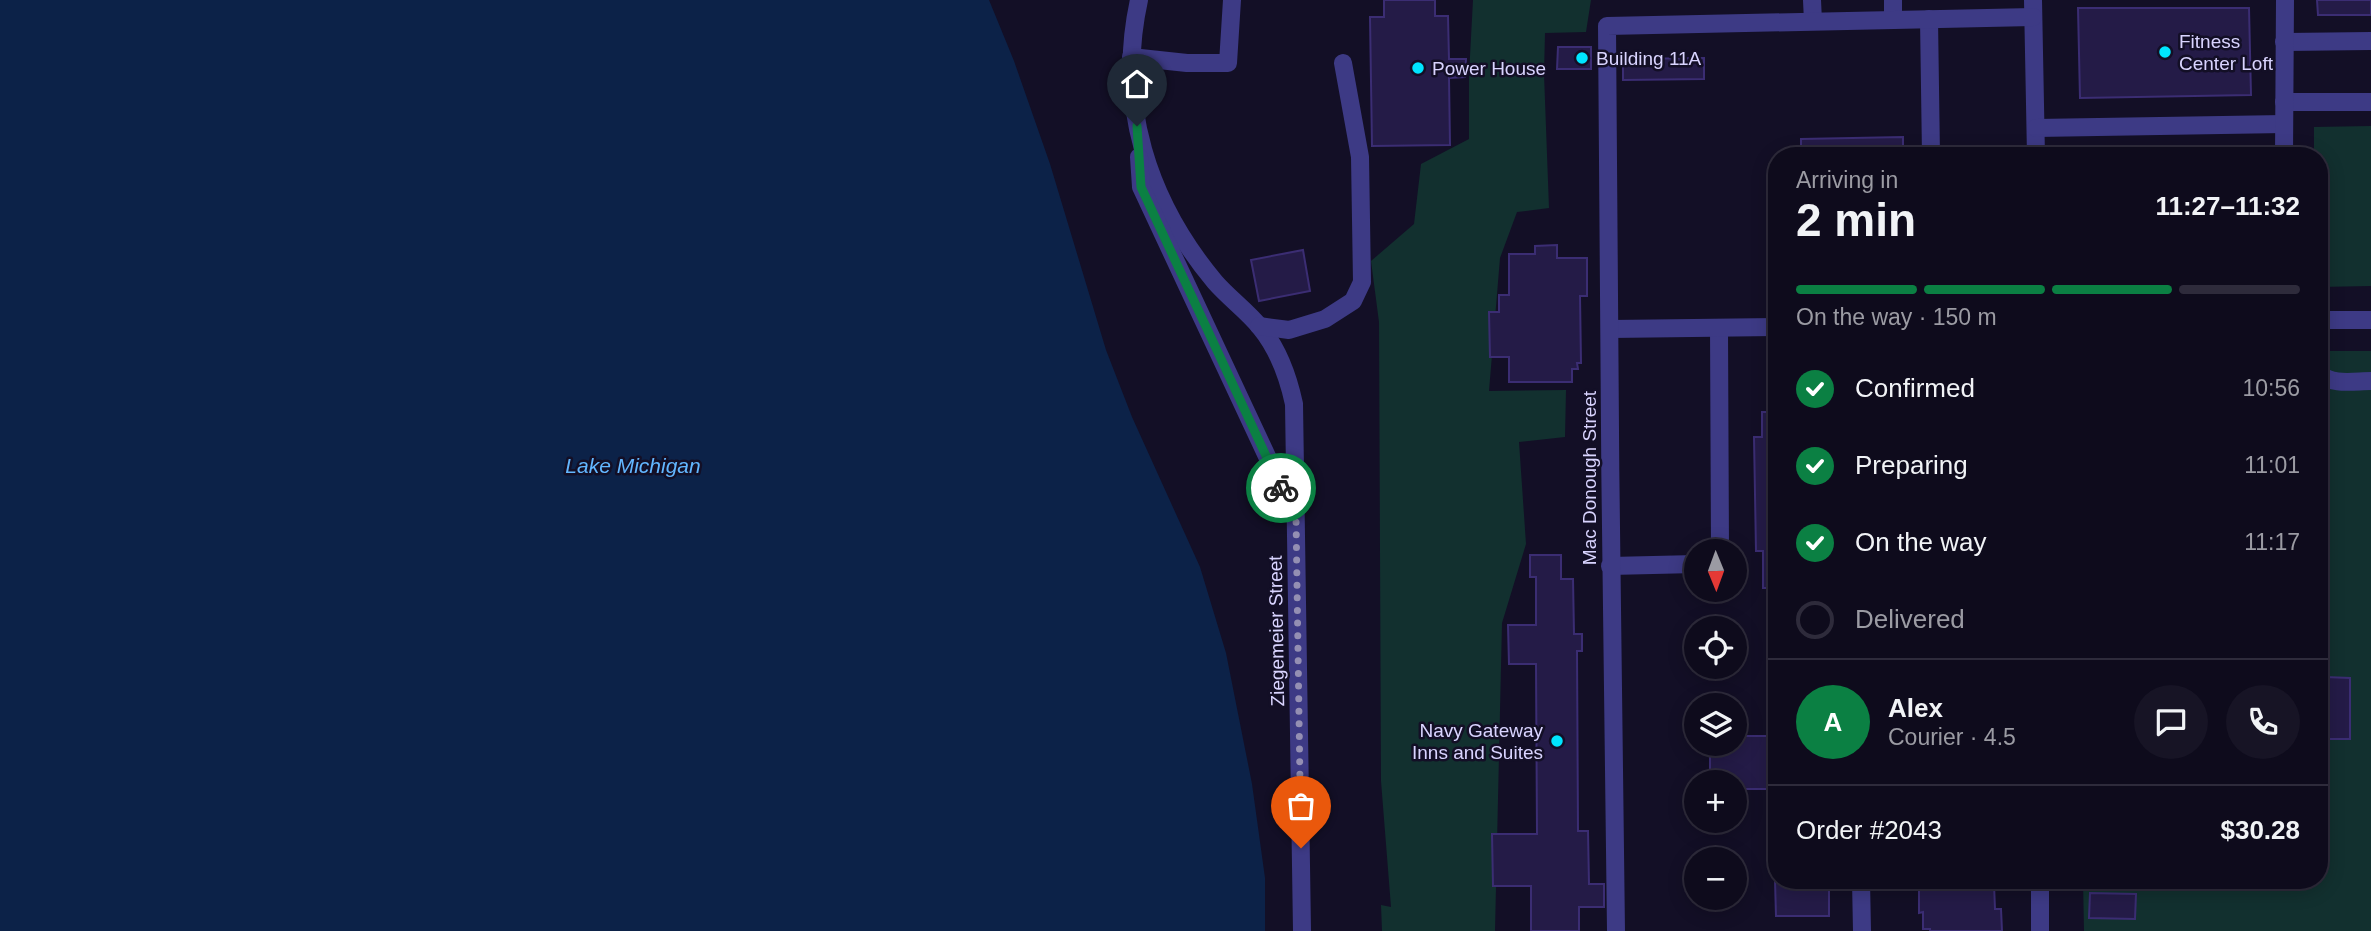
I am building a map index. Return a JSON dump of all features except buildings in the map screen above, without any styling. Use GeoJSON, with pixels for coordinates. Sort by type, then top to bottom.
{"type":"FeatureCollection","features":[{"type":"Feature","properties":{"kind":"street","name":"Ziegemeier Street"},"geometry":{"type":"LineString","coordinates":[[1139,0],[1132,32],[1131,57],[1133,101],[1146,160],[1161,199],[1196,258],[1223,291],[1259,326],[1277,352],[1289,381],[1294,404],[1302,931]]}},
{"type":"Feature","properties":{"kind":"street"},"geometry":{"type":"LineString","coordinates":[[1131,57],[1186,63],[1228,63],[1232,0]]}},
{"type":"Feature","properties":{"kind":"street"},"geometry":{"type":"LineString","coordinates":[[1812,0],[1813,21],[1929,19],[2033,8],[2036,147]]}},
{"type":"Feature","properties":{"kind":"street"},"geometry":{"type":"LineString","coordinates":[[1894,0],[1894,20]]}},
{"type":"Feature","properties":{"kind":"street"},"geometry":{"type":"LineString","coordinates":[[2284,0],[2284,147]]}},
{"type":"Feature","properties":{"kind":"street"},"geometry":{"type":"LineString","coordinates":[[1929,19],[1931,147]]}},
{"type":"Feature","properties":{"kind":"street","name":"Mac Donough Street"},"geometry":{"type":"LineString","coordinates":[[1616,931],[1610,566],[1607,26],[1813,21]]}},
{"type":"Feature","properties":{"kind":"street"},"geometry":{"type":"LineString","coordinates":[[2284,42],[2371,41]]}},
{"type":"Feature","properties":{"kind":"street"},"geometry":{"type":"LineString","coordinates":[[1259,326],[1289,330],[1325,319],[1353,301],[1362,282],[1360,157],[1343,62]]}},
{"type":"Feature","properties":{"kind":"street"},"geometry":{"type":"LineString","coordinates":[[2284,103],[2371,102]]}},
{"type":"Feature","properties":{"kind":"street"},"geometry":{"type":"LineString","coordinates":[[2036,128],[2284,124]]}},
{"type":"Feature","properties":{"kind":"street"},"geometry":{"type":"LineString","coordinates":[[1137,126],[1141,187],[1296,518]]}},
{"type":"Feature","properties":{"kind":"street"},"geometry":{"type":"LineString","coordinates":[[2328,320],[2371,320]]}},
{"type":"Feature","properties":{"kind":"street"},"geometry":{"type":"LineString","coordinates":[[1610,329],[1768,327]]}},
{"type":"Feature","properties":{"kind":"street"},"geometry":{"type":"LineString","coordinates":[[1719,328],[1720,539]]}},
{"type":"Feature","properties":{"kind":"street"},"geometry":{"type":"LineString","coordinates":[[2328,380],[2371,381]]}},
{"type":"Feature","properties":{"kind":"street"},"geometry":{"type":"LineString","coordinates":[[1610,566],[1684,564]]}},
{"type":"Feature","properties":{"kind":"street"},"geometry":{"type":"LineString","coordinates":[[1861,889],[1862,931]]}},
{"type":"Feature","properties":{"kind":"street"},"geometry":{"type":"LineString","coordinates":[[2040,889],[2040,931]]}},
{"type":"Feature","properties":{"kind":"green space"},"geometry":{"type":"Polygon","coordinates":[[[1473,0],[1591,0],[1586,32],[1545,33],[1549,208],[1517,212],[1500,258],[1489,391],[1566,390],[1565,437],[1519,442],[1526,544],[1502,623],[1495,931],[1382,931],[1381,905],[1391,907],[1381,781],[1379,322],[1371,261],[1414,224],[1421,164],[1469,139],[1473,0]]]}},
{"type":"Feature","properties":{"kind":"green space"},"geometry":{"type":"Polygon","coordinates":[[[2371,126],[2371,286],[2328,287],[2328,147],[2314,147],[2314,127],[2371,126]]]}},
{"type":"Feature","properties":{"kind":"green space"},"geometry":{"type":"Polygon","coordinates":[[[2328,351],[2371,351],[2371,931],[2084,931],[2083,889],[2328,889],[2328,351]]]}},
{"type":"Feature","properties":{"kind":"water","name":"Lake Michigan"},"geometry":{"type":"Polygon","coordinates":[[[0,0],[989,0],[1014,61],[1050,164],[1106,350],[1132,417],[1200,567],[1226,653],[1252,784],[1265,878],[1265,931],[0,931],[0,0]]]}},
{"type":"Feature","properties":{"kind":"way so far"},"geometry":{"type":"LineString","coordinates":[[1281,488],[1296,518],[1301,848]]}},
{"type":"Feature","properties":{"kind":"place","name":"Fitness Center Loft"},"geometry":{"type":"Point","coordinates":[2165,52]}},
{"type":"Feature","properties":{"kind":"place","name":"Building 11A"},"geometry":{"type":"Point","coordinates":[1582,58]}},
{"type":"Feature","properties":{"kind":"place","name":"Power House"},"geometry":{"type":"Point","coordinates":[1418,68]}},
{"type":"Feature","properties":{"kind":"place","name":"Navy Gateway Inns and Suites"},"geometry":{"type":"Point","coordinates":[1557,741]}},
{"type":"Feature","properties":{"kind":"route"},"geometry":{"type":"LineString","coordinates":[[1137,126],[1141,187],[1281,488]]}}]}
